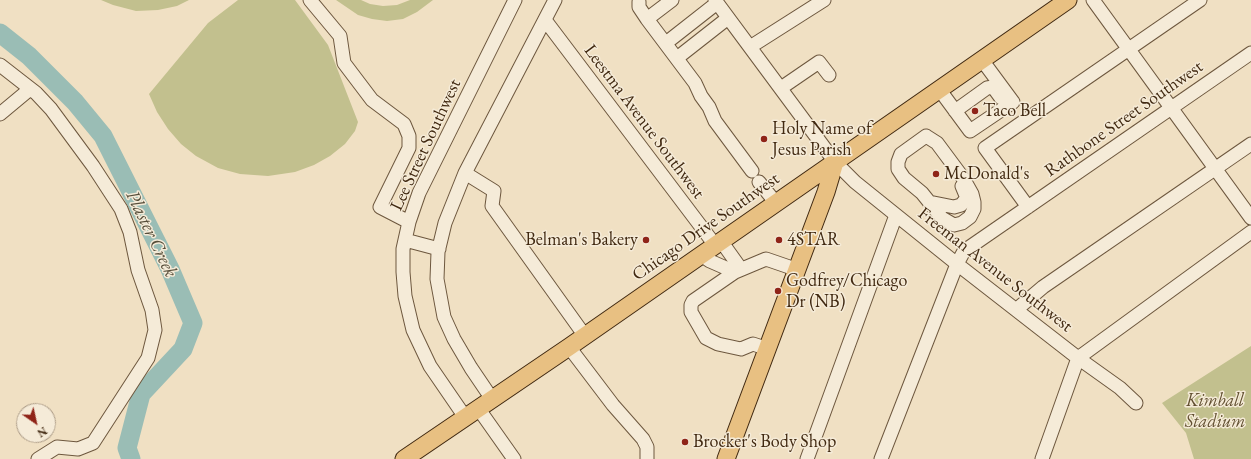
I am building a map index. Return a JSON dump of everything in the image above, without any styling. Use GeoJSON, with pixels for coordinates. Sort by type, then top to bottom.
{"type":"FeatureCollection","features":[{"type":"Feature","properties":{"kind":"main road","name":"Chicago Drive Southwest"},"geometry":{"type":"LineString","coordinates":[[404,459],[585,336],[1068,0]]}},
{"type":"Feature","properties":{"kind":"main road"},"geometry":{"type":"LineString","coordinates":[[727,459],[798,270],[826,192],[835,162]]}},
{"type":"Feature","properties":{"kind":"street"},"geometry":{"type":"LineString","coordinates":[[310,0],[340,36],[344,63],[372,100],[404,124],[409,136],[409,148],[380,207],[409,222]]}},
{"type":"Feature","properties":{"kind":"street","name":"Lee Street Southwest"},"geometry":{"type":"LineString","coordinates":[[514,459],[430,366],[413,330],[406,302],[403,272],[403,249],[409,222],[420,193],[515,0]]}},
{"type":"Feature","properties":{"kind":"street"},"geometry":{"type":"LineString","coordinates":[[492,399],[454,339],[444,317],[437,279],[439,249],[445,223],[464,173],[555,0]]}},
{"type":"Feature","properties":{"kind":"street"},"geometry":{"type":"LineString","coordinates":[[647,19],[672,0]]}},
{"type":"Feature","properties":{"kind":"street"},"geometry":{"type":"LineString","coordinates":[[750,47],[824,0]]}},
{"type":"Feature","properties":{"kind":"street"},"geometry":{"type":"LineString","coordinates":[[1093,0],[1251,218]]}},
{"type":"Feature","properties":{"kind":"street"},"geometry":{"type":"LineString","coordinates":[[1028,207],[985,148],[1200,0]]}},
{"type":"Feature","properties":{"kind":"street"},"geometry":{"type":"LineString","coordinates":[[666,43],[716,1]]}},
{"type":"Feature","properties":{"kind":"street","name":"Freeman Avenue Southwest"},"geometry":{"type":"LineString","coordinates":[[716,1],[835,162],[855,182],[957,264],[1017,309],[1078,358],[1120,388],[1136,403]]}},
{"type":"Feature","properties":{"kind":"street"},"geometry":{"type":"LineString","coordinates":[[639,2],[639,7],[647,19],[695,82],[715,121],[776,203]]}},
{"type":"Feature","properties":{"kind":"street"},"geometry":{"type":"LineString","coordinates":[[677,58],[728,18]]}},
{"type":"Feature","properties":{"kind":"street","name":"Leestma Avenue Southwest"},"geometry":{"type":"LineString","coordinates":[[545,20],[712,247],[738,270]]}},
{"type":"Feature","properties":{"kind":"street","name":"Rathbone Street Southwest"},"geometry":{"type":"LineString","coordinates":[[881,459],[961,255],[968,248],[1251,52]]}},
{"type":"Feature","properties":{"kind":"street"},"geometry":{"type":"LineString","coordinates":[[939,89],[970,131],[1013,102],[982,60]]}},
{"type":"Feature","properties":{"kind":"street"},"geometry":{"type":"LineString","coordinates":[[781,88],[819,62],[829,75]]}},
{"type":"Feature","properties":{"kind":"street"},"geometry":{"type":"LineString","coordinates":[[0,65],[30,89],[51,109],[93,166],[121,209],[130,232],[138,270],[152,310],[155,330],[148,358],[93,443],[78,449],[57,447],[38,459]]}},
{"type":"Feature","properties":{"kind":"street"},"geometry":{"type":"LineString","coordinates":[[955,111],[987,88],[993,87],[1000,94],[1003,101],[1001,109]]}},
{"type":"Feature","properties":{"kind":"street"},"geometry":{"type":"LineString","coordinates":[[0,114],[30,89]]}},
{"type":"Feature","properties":{"kind":"street"},"geometry":{"type":"LineString","coordinates":[[926,136],[961,184],[967,198],[961,205],[954,207],[930,204]]}},
{"type":"Feature","properties":{"kind":"street"},"geometry":{"type":"LineString","coordinates":[[926,136],[937,143],[963,178],[972,194],[974,206],[972,213],[967,220],[956,225],[945,221],[940,217],[920,191],[902,176],[897,166],[901,154],[926,136]]}},
{"type":"Feature","properties":{"kind":"street"},"geometry":{"type":"LineString","coordinates":[[1017,309],[1043,287],[1251,144]]}},
{"type":"Feature","properties":{"kind":"street"},"geometry":{"type":"LineString","coordinates":[[464,173],[494,191],[492,206],[585,336]]}},
{"type":"Feature","properties":{"kind":"street"},"geometry":{"type":"LineString","coordinates":[[807,459],[896,215]]}},
{"type":"Feature","properties":{"kind":"street"},"geometry":{"type":"LineString","coordinates":[[1042,459],[1078,358],[1251,232]]}},
{"type":"Feature","properties":{"kind":"street"},"geometry":{"type":"LineString","coordinates":[[405,240],[439,249]]}},
{"type":"Feature","properties":{"kind":"street"},"geometry":{"type":"LineString","coordinates":[[712,247],[710,261],[738,270]]}},
{"type":"Feature","properties":{"kind":"street"},"geometry":{"type":"LineString","coordinates":[[768,350],[752,344],[742,349],[718,344],[706,338],[691,312],[691,305],[693,301],[738,270],[766,259],[798,270]]}},
{"type":"Feature","properties":{"kind":"street"},"geometry":{"type":"LineString","coordinates":[[569,347],[613,405],[643,439],[647,447],[647,459]]}},
{"type":"Feature","properties":{"kind":"green space"},"geometry":{"type":"Polygon","coordinates":[[[101,0],[189,0],[177,6],[158,10],[136,11],[101,0]]]}},
{"type":"Feature","properties":{"kind":"green space"},"geometry":{"type":"Polygon","coordinates":[[[238,0],[295,0],[328,45],[358,122],[355,131],[345,144],[330,156],[314,165],[295,172],[268,176],[240,174],[218,168],[196,156],[181,144],[168,129],[157,112],[149,94],[208,23],[238,0]]]}},
{"type":"Feature","properties":{"kind":"green space"},"geometry":{"type":"Polygon","coordinates":[[[336,0],[361,0],[370,4],[383,6],[397,5],[410,0],[433,0],[417,12],[403,19],[387,21],[358,15],[336,0]]]}},
{"type":"Feature","properties":{"kind":"green space","name":"Kimball Stadium"},"geometry":{"type":"Polygon","coordinates":[[[1251,346],[1251,459],[1194,459],[1186,433],[1162,403],[1251,346]]]}},
{"type":"Feature","properties":{"kind":"waterway","name":"Plaster Creek"},"geometry":{"type":"LineString","coordinates":[[0,33],[29,56],[75,102],[103,136],[170,269],[193,323],[183,349],[141,394],[127,448],[131,459]]}},
{"type":"Feature","properties":{"kind":"place","name":"Taco Bell"},"geometry":{"type":"Point","coordinates":[975,111]}},
{"type":"Feature","properties":{"kind":"place","name":"Holy Name of Jesus Parish"},"geometry":{"type":"Point","coordinates":[764,139]}},
{"type":"Feature","properties":{"kind":"place","name":"McDonald's"},"geometry":{"type":"Point","coordinates":[936,174]}},
{"type":"Feature","properties":{"kind":"place","name":"Belman's Bakery"},"geometry":{"type":"Point","coordinates":[646,240]}},
{"type":"Feature","properties":{"kind":"place","name":"4STAR"},"geometry":{"type":"Point","coordinates":[779,240]}},
{"type":"Feature","properties":{"kind":"place","name":"Godfrey/Chicago Dr (NB)"},"geometry":{"type":"Point","coordinates":[778,291]}},
{"type":"Feature","properties":{"kind":"place","name":"Brocker's Body Shop"},"geometry":{"type":"Point","coordinates":[685,442]}}]}
